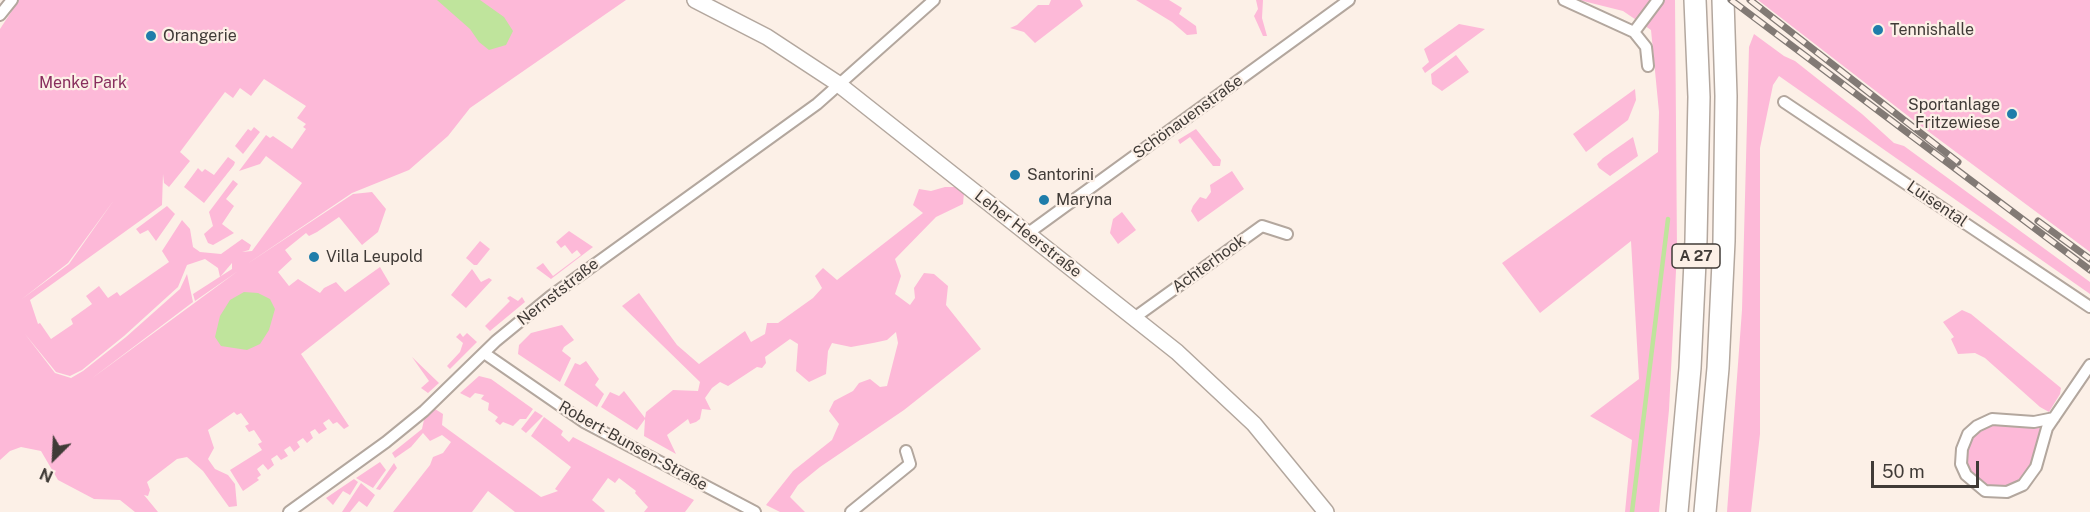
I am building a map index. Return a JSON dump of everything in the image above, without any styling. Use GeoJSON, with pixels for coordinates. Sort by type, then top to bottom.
{"type":"FeatureCollection","features":[{"type":"Feature","properties":{"kind":"highway","name":"A 27"},"geometry":{"type":"LineString","coordinates":[[1677,512],[1690,368],[1696,240],[1699,97],[1695,0]]}},
{"type":"Feature","properties":{"kind":"highway","name":"A 27"},"geometry":{"type":"LineString","coordinates":[[1705,512],[1718,368],[1724,241],[1726,96],[1723,0]]}},
{"type":"Feature","properties":{"kind":"main road","name":"Leher Heerstraße"},"geometry":{"type":"LineString","coordinates":[[695,0],[767,37],[837,83],[1177,352],[1254,424],[1326,512]]}},
{"type":"Feature","properties":{"kind":"street"},"geometry":{"type":"LineString","coordinates":[[0,14],[12,0]]}},
{"type":"Feature","properties":{"kind":"street","name":"Nernststraße"},"geometry":{"type":"LineString","coordinates":[[289,512],[386,442],[551,296],[817,104],[837,83],[934,0]]}},
{"type":"Feature","properties":{"kind":"street","name":"Schönauenstraße"},"geometry":{"type":"LineString","coordinates":[[1027,234],[1349,0]]}},
{"type":"Feature","properties":{"kind":"street"},"geometry":{"type":"LineString","coordinates":[[1564,0],[1634,32],[1646,47],[1648,66]]}},
{"type":"Feature","properties":{"kind":"street"},"geometry":{"type":"LineString","coordinates":[[1634,32],[1658,0]]}},
{"type":"Feature","properties":{"kind":"street","name":"Luisental"},"geometry":{"type":"LineString","coordinates":[[1784,102],[2090,307]]}},
{"type":"Feature","properties":{"kind":"street","name":"Achterhook"},"geometry":{"type":"LineString","coordinates":[[1134,318],[1262,226],[1287,234]]}},
{"type":"Feature","properties":{"kind":"street","name":"Robert-Bunsen-Straße"},"geometry":{"type":"LineString","coordinates":[[484,353],[590,425],[755,512]]}},
{"type":"Feature","properties":{"kind":"street"},"geometry":{"type":"LineString","coordinates":[[2054,418],[2034,422],[1992,419],[1977,426],[1968,434],[1962,449],[1961,464],[1966,475],[1985,491],[2002,492],[2018,489],[2031,477],[2047,428],[2054,418],[2090,364]]}},
{"type":"Feature","properties":{"kind":"street"},"geometry":{"type":"LineString","coordinates":[[851,512],[910,464],[906,451]]}},
{"type":"Feature","properties":{"kind":"green space","name":"Menke Park"},"geometry":{"type":"Polygon","coordinates":[[[19,0],[626,0],[470,108],[448,136],[409,170],[352,193],[247,264],[353,194],[372,192],[386,209],[378,232],[362,245],[339,217],[309,236],[306,233],[285,250],[292,259],[278,272],[289,286],[298,279],[320,293],[324,288],[336,282],[345,292],[380,267],[390,284],[301,354],[349,426],[344,429],[337,422],[333,424],[329,419],[323,423],[327,429],[319,434],[315,429],[310,432],[313,438],[307,443],[303,438],[297,442],[300,447],[294,452],[290,446],[284,450],[288,456],[281,460],[277,455],[271,459],[274,465],[268,470],[263,464],[257,469],[261,475],[257,478],[259,480],[243,491],[230,470],[262,450],[258,444],[262,442],[254,430],[249,432],[245,426],[249,424],[241,413],[237,415],[234,412],[208,430],[214,448],[208,459],[215,469],[228,475],[235,484],[237,506],[229,507],[203,471],[187,457],[177,459],[147,482],[150,490],[148,496],[144,495],[158,512],[135,512],[120,500],[94,499],[58,480],[41,451],[21,447],[10,451],[0,460],[0,29],[19,0]],[[264,79],[251,96],[240,88],[233,98],[225,92],[180,152],[190,161],[169,187],[164,183],[163,174],[162,205],[30,300],[38,324],[40,323],[51,339],[73,324],[71,319],[92,304],[86,296],[99,286],[108,298],[117,292],[120,296],[169,262],[162,251],[182,220],[190,229],[193,247],[200,252],[221,254],[242,239],[251,245],[249,250],[242,252],[252,251],[302,183],[266,156],[260,164],[239,171],[266,135],[270,138],[273,136],[292,149],[306,129],[303,127],[306,124],[297,118],[306,106],[264,79]],[[114,200],[68,263],[22,299],[69,264],[114,200]],[[205,259],[187,265],[178,287],[124,336],[82,370],[70,376],[56,372],[25,334],[55,373],[71,378],[83,371],[126,337],[180,289],[187,274],[193,302],[91,379],[238,271],[195,301],[193,294],[220,277],[218,268],[205,259]],[[232,263],[221,276],[232,269],[232,263]]]}},
{"type":"Feature","properties":{"kind":"green space"},"geometry":{"type":"Polygon","coordinates":[[[1051,0],[1080,0],[1083,6],[1035,43],[1024,32],[1010,28],[1017,25],[1038,5],[1049,5],[1051,0]]]}},
{"type":"Feature","properties":{"kind":"green space"},"geometry":{"type":"Polygon","coordinates":[[[1136,0],[1169,0],[1182,8],[1179,14],[1196,26],[1197,34],[1187,35],[1172,22],[1136,0]]]}},
{"type":"Feature","properties":{"kind":"green space"},"geometry":{"type":"Polygon","coordinates":[[[1256,0],[1263,0],[1262,18],[1267,36],[1263,36],[1254,16],[1258,9],[1256,0]]]}},
{"type":"Feature","properties":{"kind":"green space"},"geometry":{"type":"Polygon","coordinates":[[[1579,0],[1675,0],[1677,251],[1669,410],[1659,512],[1625,512],[1632,440],[1590,416],[1639,379],[1631,241],[1540,313],[1502,263],[1658,152],[1659,112],[1651,30],[1623,11],[1579,0]]]}},
{"type":"Feature","properties":{"kind":"green space","name":"Sportanlage Fritzewiese"},"geometry":{"type":"Polygon","coordinates":[[[1758,0],[2090,0],[2090,252],[1921,126],[1758,0]]]}},
{"type":"Feature","properties":{"kind":"green space"},"geometry":{"type":"Polygon","coordinates":[[[1459,24],[1485,29],[1425,73],[1422,68],[1429,62],[1424,49],[1459,24]]]}},
{"type":"Feature","properties":{"kind":"green space"},"geometry":{"type":"Polygon","coordinates":[[[1754,34],[1784,56],[1795,61],[1862,114],[1894,143],[1904,146],[2090,282],[2090,294],[1779,76],[1773,85],[1760,148],[1760,434],[1751,512],[1727,512],[1742,310],[1749,47],[1754,34]]]}},
{"type":"Feature","properties":{"kind":"green space"},"geometry":{"type":"Polygon","coordinates":[[[1456,55],[1469,72],[1442,91],[1432,84],[1431,74],[1456,55]]]}},
{"type":"Feature","properties":{"kind":"green space"},"geometry":{"type":"Polygon","coordinates":[[[1635,89],[1636,100],[1628,120],[1586,152],[1573,134],[1635,89]]]}},
{"type":"Feature","properties":{"kind":"green space"},"geometry":{"type":"Polygon","coordinates":[[[254,127],[260,132],[243,154],[235,146],[248,129],[251,131],[254,127]]]}},
{"type":"Feature","properties":{"kind":"green space"},"geometry":{"type":"Polygon","coordinates":[[[1196,129],[1221,160],[1220,166],[1213,166],[1190,137],[1180,144],[1178,140],[1196,129]]]}},
{"type":"Feature","properties":{"kind":"green space"},"geometry":{"type":"Polygon","coordinates":[[[1633,137],[1638,156],[1610,176],[1599,168],[1597,164],[1603,158],[1633,137]]]}},
{"type":"Feature","properties":{"kind":"green space"},"geometry":{"type":"Polygon","coordinates":[[[228,157],[235,162],[234,165],[204,203],[184,187],[198,168],[202,172],[205,169],[214,175],[228,157]]]}},
{"type":"Feature","properties":{"kind":"green space"},"geometry":{"type":"Polygon","coordinates":[[[1232,171],[1244,189],[1198,222],[1191,211],[1193,206],[1200,197],[1206,199],[1211,192],[1210,185],[1232,171]]]}},
{"type":"Feature","properties":{"kind":"green space"},"geometry":{"type":"Polygon","coordinates":[[[233,180],[238,184],[226,199],[234,206],[222,224],[234,233],[213,245],[208,243],[204,234],[213,226],[209,212],[233,180]]]}},
{"type":"Feature","properties":{"kind":"green space"},"geometry":{"type":"Polygon","coordinates":[[[955,187],[964,193],[963,204],[936,217],[895,259],[901,276],[895,294],[910,305],[915,298],[914,288],[924,273],[934,274],[948,286],[946,305],[981,349],[904,410],[820,467],[798,485],[790,497],[805,512],[780,512],[766,505],[793,471],[832,440],[839,424],[829,411],[834,401],[853,391],[859,383],[870,379],[880,387],[887,386],[898,343],[896,332],[887,340],[851,347],[832,343],[828,351],[826,374],[809,382],[796,371],[798,344],[790,339],[765,357],[766,363],[762,368],[757,367],[728,386],[720,382],[712,388],[705,398],[711,410],[702,409],[700,419],[696,422],[690,424],[688,419],[667,435],[676,454],[644,436],[645,419],[637,430],[601,407],[610,392],[619,396],[624,391],[645,418],[646,412],[673,390],[698,391],[700,382],[622,306],[639,293],[677,345],[699,364],[745,331],[751,342],[765,334],[767,323],[778,323],[813,298],[822,288],[815,276],[823,268],[837,280],[923,213],[913,205],[919,189],[931,191],[955,187]]]}},
{"type":"Feature","properties":{"kind":"green space"},"geometry":{"type":"Polygon","coordinates":[[[167,206],[175,214],[156,241],[148,230],[140,234],[136,229],[167,206]]]}},
{"type":"Feature","properties":{"kind":"green space"},"geometry":{"type":"Polygon","coordinates":[[[1122,212],[1136,230],[1118,244],[1110,233],[1113,219],[1122,212]]]}},
{"type":"Feature","properties":{"kind":"green space"},"geometry":{"type":"Polygon","coordinates":[[[569,231],[593,247],[551,279],[536,268],[543,263],[553,276],[581,255],[577,250],[572,254],[565,245],[561,248],[556,242],[569,231]]]}},
{"type":"Feature","properties":{"kind":"green space"},"geometry":{"type":"Polygon","coordinates":[[[480,241],[490,249],[477,265],[474,265],[466,258],[480,241]]]}},
{"type":"Feature","properties":{"kind":"green space"},"geometry":{"type":"Polygon","coordinates":[[[472,269],[481,282],[489,278],[492,280],[466,308],[451,295],[472,269]]]}},
{"type":"Feature","properties":{"kind":"green space"},"geometry":{"type":"Polygon","coordinates":[[[510,296],[518,301],[522,297],[525,302],[490,331],[485,326],[510,301],[507,298],[510,296]]]}},
{"type":"Feature","properties":{"kind":"green space"},"geometry":{"type":"Polygon","coordinates":[[[1962,310],[1971,314],[2061,388],[2049,412],[2040,407],[1985,358],[1975,353],[1958,354],[1951,339],[1954,337],[1943,322],[1962,310]]]}},
{"type":"Feature","properties":{"kind":"green space"},"geometry":{"type":"Polygon","coordinates":[[[562,325],[574,340],[562,351],[571,358],[560,382],[518,354],[519,345],[531,333],[562,325]]]}},
{"type":"Feature","properties":{"kind":"green space"},"geometry":{"type":"Polygon","coordinates":[[[460,333],[463,337],[467,333],[477,342],[450,369],[447,366],[460,352],[463,343],[456,337],[460,333]]]}},
{"type":"Feature","properties":{"kind":"green space"},"geometry":{"type":"Polygon","coordinates":[[[412,357],[439,383],[428,393],[421,388],[429,381],[412,357]]]}},
{"type":"Feature","properties":{"kind":"green space"},"geometry":{"type":"Polygon","coordinates":[[[586,361],[599,379],[595,385],[604,394],[597,407],[564,385],[575,363],[580,365],[586,361]]]}},
{"type":"Feature","properties":{"kind":"green space"},"geometry":{"type":"Polygon","coordinates":[[[479,376],[491,379],[533,409],[526,419],[520,419],[513,426],[503,422],[500,425],[495,421],[498,417],[488,410],[489,403],[481,399],[484,395],[475,393],[470,398],[460,393],[479,376]]]}},
{"type":"Feature","properties":{"kind":"green space"},"geometry":{"type":"Polygon","coordinates":[[[435,409],[443,414],[442,425],[541,497],[558,491],[555,489],[571,467],[531,436],[544,417],[563,431],[561,435],[569,442],[573,437],[694,500],[685,512],[644,512],[648,507],[635,493],[636,491],[619,478],[615,483],[608,478],[592,500],[604,512],[515,512],[488,491],[472,512],[393,512],[430,465],[433,457],[443,453],[451,442],[442,435],[430,441],[423,433],[411,447],[395,458],[392,453],[422,429],[425,415],[435,409]]]}},
{"type":"Feature","properties":{"kind":"green space"},"geometry":{"type":"Polygon","coordinates":[[[535,411],[543,416],[526,433],[521,429],[535,411]]]}},
{"type":"Feature","properties":{"kind":"green space"},"geometry":{"type":"Polygon","coordinates":[[[1994,424],[2043,426],[2031,469],[2022,481],[2002,488],[1983,486],[1974,479],[1965,459],[1972,436],[1984,426],[1994,424]]]}},
{"type":"Feature","properties":{"kind":"green space"},"geometry":{"type":"Polygon","coordinates":[[[380,462],[386,470],[373,488],[356,478],[380,462]]]}},
{"type":"Feature","properties":{"kind":"green space"},"geometry":{"type":"Polygon","coordinates":[[[394,463],[397,468],[380,490],[376,489],[394,463]]]}},
{"type":"Feature","properties":{"kind":"green space"},"geometry":{"type":"Polygon","coordinates":[[[354,479],[358,482],[350,495],[343,491],[333,505],[326,498],[354,479]]]}},
{"type":"Feature","properties":{"kind":"green space"},"geometry":{"type":"Polygon","coordinates":[[[361,483],[375,495],[367,507],[359,501],[350,512],[342,512],[361,483]]]}},
{"type":"Feature","properties":{"kind":"shaded area"},"geometry":{"type":"Polygon","coordinates":[[[437,0],[480,0],[504,17],[513,31],[506,45],[489,50],[479,42],[470,29],[437,0]]]}},
{"type":"Feature","properties":{"kind":"shaded area"},"geometry":{"type":"Polygon","coordinates":[[[244,292],[258,293],[270,299],[275,309],[269,330],[260,344],[247,350],[221,346],[215,337],[220,316],[230,300],[244,292]]]}},
{"type":"Feature","properties":{"kind":"waterway"},"geometry":{"type":"LineString","coordinates":[[1632,512],[1668,219]]}},
{"type":"Feature","properties":{"kind":"railway"},"geometry":{"type":"LineString","coordinates":[[1731,0],[2090,270]]}},
{"type":"Feature","properties":{"kind":"railway"},"geometry":{"type":"LineString","coordinates":[[1750,0],[1958,162]]}},
{"type":"Feature","properties":{"kind":"railway"},"geometry":{"type":"LineString","coordinates":[[2038,221],[2090,259]]}},
{"type":"Feature","properties":{"kind":"place","name":"Tennishalle"},"geometry":{"type":"Point","coordinates":[1878,30]}},
{"type":"Feature","properties":{"kind":"place","name":"Orangerie"},"geometry":{"type":"Point","coordinates":[151,36]}},
{"type":"Feature","properties":{"kind":"place","name":"Sportanlage Fritzewiese"},"geometry":{"type":"Point","coordinates":[2012,114]}},
{"type":"Feature","properties":{"kind":"place","name":"Santorini"},"geometry":{"type":"Point","coordinates":[1015,175]}},
{"type":"Feature","properties":{"kind":"place","name":"Maryna"},"geometry":{"type":"Point","coordinates":[1044,200]}},
{"type":"Feature","properties":{"kind":"place","name":"Villa Leupold"},"geometry":{"type":"Point","coordinates":[314,257]}}]}
